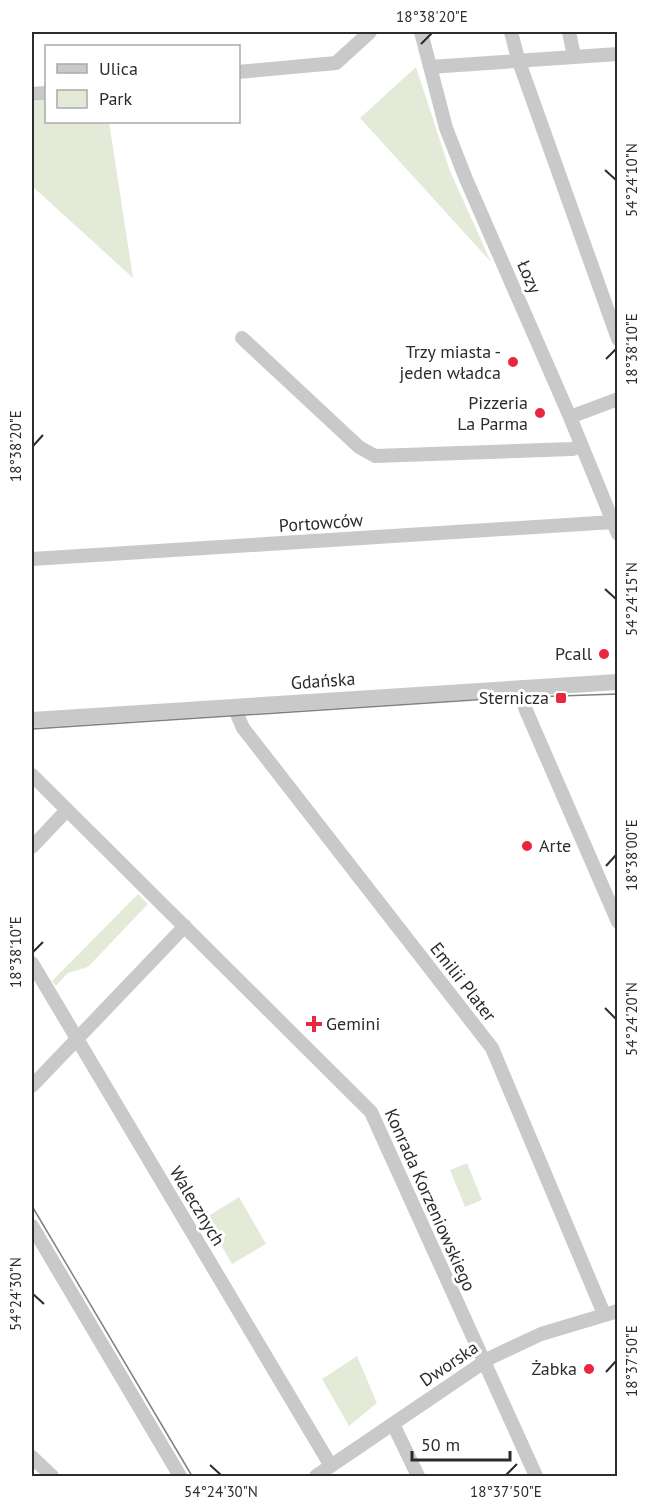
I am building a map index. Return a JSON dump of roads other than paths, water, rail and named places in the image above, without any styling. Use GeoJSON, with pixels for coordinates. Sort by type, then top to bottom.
{"type":"FeatureCollection","features":[{"type":"Feature","properties":{"kind":"street"},"geometry":{"type":"LineString","coordinates":[[240,72],[336,63],[370,32]]}},
{"type":"Feature","properties":{"kind":"street","name":"Łozy"},"geometry":{"type":"LineString","coordinates":[[421,32],[446,128],[615,528]]}},
{"type":"Feature","properties":{"kind":"street"},"geometry":{"type":"LineString","coordinates":[[511,32],[518,59],[618,339]]}},
{"type":"Feature","properties":{"kind":"street"},"geometry":{"type":"LineString","coordinates":[[569,32],[574,56]]}},
{"type":"Feature","properties":{"kind":"street"},"geometry":{"type":"LineString","coordinates":[[430,67],[518,59],[618,54]]}},
{"type":"Feature","properties":{"kind":"street"},"geometry":{"type":"LineString","coordinates":[[242,338],[359,447],[375,456],[573,449],[581,445]]}},
{"type":"Feature","properties":{"kind":"street"},"geometry":{"type":"LineString","coordinates":[[570,417],[618,399]]}},
{"type":"Feature","properties":{"kind":"street","name":"Portowców"},"geometry":{"type":"LineString","coordinates":[[32,560],[615,528]]}},
{"type":"Feature","properties":{"kind":"street","name":"Gdańska"},"geometry":{"type":"LineString","coordinates":[[32,720],[618,682]]}},
{"type":"Feature","properties":{"kind":"street"},"geometry":{"type":"LineString","coordinates":[[522,688],[525,708],[618,922]]}},
{"type":"Feature","properties":{"kind":"street","name":"Emilii Plater"},"geometry":{"type":"LineString","coordinates":[[234,706],[244,729],[492,1048],[572,1236],[611,1313]]}},
{"type":"Feature","properties":{"kind":"street","name":"Konrada Korzeniowskiego"},"geometry":{"type":"LineString","coordinates":[[32,775],[372,1112],[536,1476]]}},
{"type":"Feature","properties":{"kind":"street"},"geometry":{"type":"LineString","coordinates":[[32,847],[67,810]]}},
{"type":"Feature","properties":{"kind":"street"},"geometry":{"type":"LineString","coordinates":[[32,1086],[184,926]]}},
{"type":"Feature","properties":{"kind":"street","name":"Walecznych"},"geometry":{"type":"LineString","coordinates":[[32,963],[331,1466]]}},
{"type":"Feature","properties":{"kind":"street"},"geometry":{"type":"LineString","coordinates":[[32,1226],[180,1476]]}},
{"type":"Feature","properties":{"kind":"street","name":"Dworska"},"geometry":{"type":"LineString","coordinates":[[316,1476],[483,1362],[541,1334],[611,1313]]}},
{"type":"Feature","properties":{"kind":"street"},"geometry":{"type":"LineString","coordinates":[[393,1424],[418,1476]]}},
{"type":"Feature","properties":{"kind":"street"},"geometry":{"type":"LineString","coordinates":[[32,1457],[52,1476]]}},
{"type":"Feature","properties":{"kind":"tram line"},"geometry":{"type":"LineString","coordinates":[[32,729],[504,698],[618,694]]}},
{"type":"Feature","properties":{"kind":"tram line"},"geometry":{"type":"LineString","coordinates":[[32,1206],[192,1476]]}},
{"type":"Feature","properties":{"kind":"place","name":"Trzy miasta - jeden władca"},"geometry":{"type":"Point","coordinates":[513,362]}},
{"type":"Feature","properties":{"kind":"place","name":"Pizzeria La Parma"},"geometry":{"type":"Point","coordinates":[540,413]}},
{"type":"Feature","properties":{"kind":"place","name":"Pcall"},"geometry":{"type":"Point","coordinates":[604,654]}},
{"type":"Feature","properties":{"kind":"place","name":"Sternicza"},"geometry":{"type":"Point","coordinates":[561,698]}},
{"type":"Feature","properties":{"kind":"place","name":"Arte"},"geometry":{"type":"Point","coordinates":[527,846]}},
{"type":"Feature","properties":{"kind":"place","name":"Gemini"},"geometry":{"type":"Point","coordinates":[314,1024]}},
{"type":"Feature","properties":{"kind":"place","name":"Żabka"},"geometry":{"type":"Point","coordinates":[589,1369]}}]}
